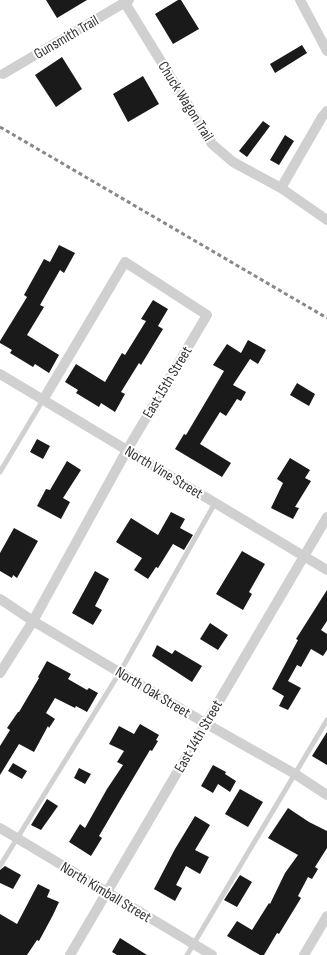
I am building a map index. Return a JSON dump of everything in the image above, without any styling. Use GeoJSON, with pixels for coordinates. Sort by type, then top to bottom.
{"type":"FeatureCollection","features":[{"type":"Feature","properties":{"kind":"street"},"geometry":{"type":"LineString","coordinates":[[300,0],[327,51]]}},
{"type":"Feature","properties":{"kind":"street","name":"Gunsmith Trail"},"geometry":{"type":"LineString","coordinates":[[3,74],[127,1]]}},
{"type":"Feature","properties":{"kind":"street","name":"Chuck Wagon Trail"},"geometry":{"type":"LineString","coordinates":[[127,1],[212,144],[233,162],[281,188],[327,220]]}},
{"type":"Feature","properties":{"kind":"street"},"geometry":{"type":"LineString","coordinates":[[281,188],[322,117],[327,111]]}},
{"type":"Feature","properties":{"kind":"street","name":"East 15th Street"},"geometry":{"type":"LineString","coordinates":[[0,673],[33,621],[127,450],[207,315],[125,262],[43,400]]}},
{"type":"Feature","properties":{"kind":"street","name":"North Vine Street"},"geometry":{"type":"LineString","coordinates":[[0,374],[327,570]]}},
{"type":"Feature","properties":{"kind":"street","name":"East 14th Street"},"geometry":{"type":"LineString","coordinates":[[70,955],[327,517]]}},
{"type":"Feature","properties":{"kind":"street","name":"North Oak Street"},"geometry":{"type":"LineString","coordinates":[[0,599],[33,621],[205,723],[295,774],[327,795]]}},
{"type":"Feature","properties":{"kind":"street","name":"North Kimball Street"},"geometry":{"type":"LineString","coordinates":[[0,828],[212,955]]}},
{"type":"Feature","properties":{"kind":"street"},"geometry":{"type":"LineString","coordinates":[[304,955],[327,916]]}},
{"type":"Feature","properties":{"kind":"lane"},"geometry":{"type":"LineString","coordinates":[[0,472],[43,400]]}},
{"type":"Feature","properties":{"kind":"lane"},"geometry":{"type":"LineString","coordinates":[[0,866],[120,672],[215,503]]}},
{"type":"Feature","properties":{"kind":"lane"},"geometry":{"type":"LineString","coordinates":[[187,955],[327,720]]}},
{"type":"Feature","properties":{"kind":"building"},"geometry":{"type":"Polygon","coordinates":[[[46,0],[87,0],[57,18],[46,0]]]}},
{"type":"Feature","properties":{"kind":"building"},"geometry":{"type":"Polygon","coordinates":[[[178,0],[181,0],[199,29],[173,44],[155,14],[178,0]]]}},
{"type":"Feature","properties":{"kind":"building"},"geometry":{"type":"Polygon","coordinates":[[[302,45],[307,53],[275,73],[270,64],[302,45]]]}},
{"type":"Feature","properties":{"kind":"building"},"geometry":{"type":"Polygon","coordinates":[[[62,57],[82,89],[56,107],[35,75],[62,57]]]}},
{"type":"Feature","properties":{"kind":"building"},"geometry":{"type":"Polygon","coordinates":[[[143,76],[159,104],[128,122],[113,94],[143,76]]]}},
{"type":"Feature","properties":{"kind":"building"},"geometry":{"type":"Polygon","coordinates":[[[263,121],[270,126],[247,157],[239,151],[263,121]]]}},
{"type":"Feature","properties":{"kind":"building"},"geometry":{"type":"Polygon","coordinates":[[[285,135],[294,141],[279,165],[270,160],[285,135]]]}},
{"type":"Feature","properties":{"kind":"building"},"geometry":{"type":"Polygon","coordinates":[[[59,245],[75,253],[64,273],[60,270],[40,305],[44,307],[27,335],[59,355],[49,373],[35,364],[33,367],[10,353],[12,350],[0,343],[0,341],[27,297],[24,295],[44,259],[50,262],[59,245]]]}},
{"type":"Feature","properties":{"kind":"building"},"geometry":{"type":"Polygon","coordinates":[[[153,300],[168,309],[158,326],[163,329],[141,365],[139,363],[121,392],[125,394],[115,412],[101,403],[99,407],[76,393],[78,390],[65,382],[76,364],[105,382],[122,353],[125,355],[146,321],[141,319],[153,300]]]}},
{"type":"Feature","properties":{"kind":"building"},"geometry":{"type":"Polygon","coordinates":[[[248,340],[266,350],[258,364],[250,359],[233,385],[246,392],[241,401],[237,399],[226,416],[220,412],[200,444],[231,463],[222,477],[175,449],[184,434],[186,435],[224,371],[213,365],[227,344],[241,353],[248,340]]]}},
{"type":"Feature","properties":{"kind":"building"},"geometry":{"type":"Polygon","coordinates":[[[297,383],[315,394],[309,406],[290,395],[297,383]]]}},
{"type":"Feature","properties":{"kind":"building"},"geometry":{"type":"Polygon","coordinates":[[[37,439],[50,446],[43,459],[30,452],[37,439]]]}},
{"type":"Feature","properties":{"kind":"building"},"geometry":{"type":"Polygon","coordinates":[[[290,458],[310,470],[305,478],[311,481],[295,507],[299,508],[293,519],[271,508],[283,483],[277,479],[290,458]]]}},
{"type":"Feature","properties":{"kind":"building"},"geometry":{"type":"Polygon","coordinates":[[[67,461],[81,470],[63,498],[70,502],[61,519],[37,506],[46,489],[50,490],[67,461]]]}},
{"type":"Feature","properties":{"kind":"building"},"geometry":{"type":"Polygon","coordinates":[[[171,512],[185,519],[180,528],[193,535],[184,550],[173,544],[158,568],[156,567],[148,579],[134,570],[142,558],[116,542],[131,518],[158,535],[171,512]]]}},
{"type":"Feature","properties":{"kind":"building"},"geometry":{"type":"Polygon","coordinates":[[[14,528],[38,541],[17,578],[13,575],[12,578],[0,571],[0,553],[14,528]]]}},
{"type":"Feature","properties":{"kind":"building"},"geometry":{"type":"Polygon","coordinates":[[[242,551],[265,564],[249,592],[252,594],[243,610],[216,594],[242,551]]]}},
{"type":"Feature","properties":{"kind":"building"},"geometry":{"type":"Polygon","coordinates":[[[95,571],[109,579],[95,606],[102,610],[93,625],[72,613],[95,571]]]}},
{"type":"Feature","properties":{"kind":"building"},"geometry":{"type":"Polygon","coordinates":[[[327,590],[327,621],[321,630],[327,634],[327,650],[323,656],[311,649],[301,667],[297,665],[288,681],[301,688],[288,710],[279,706],[284,696],[272,689],[298,640],[296,639],[327,590]]]}},
{"type":"Feature","properties":{"kind":"building"},"geometry":{"type":"Polygon","coordinates":[[[210,623],[228,635],[218,650],[200,639],[210,623]]]}},
{"type":"Feature","properties":{"kind":"building"},"geometry":{"type":"Polygon","coordinates":[[[157,645],[172,654],[175,650],[202,666],[192,682],[152,656],[157,645]]]}},
{"type":"Feature","properties":{"kind":"building"},"geometry":{"type":"Polygon","coordinates":[[[47,661],[71,674],[68,679],[87,690],[89,688],[98,693],[87,712],[55,698],[46,713],[55,719],[49,728],[48,726],[34,752],[19,744],[0,775],[0,746],[10,730],[7,728],[19,712],[47,661]]]}},
{"type":"Feature","properties":{"kind":"building"},"geometry":{"type":"Polygon","coordinates":[[[140,724],[159,735],[156,740],[158,741],[152,751],[150,750],[99,836],[102,838],[91,856],[69,842],[80,824],[85,828],[107,789],[123,765],[117,762],[124,751],[109,744],[119,726],[134,734],[140,724]]]}},
{"type":"Feature","properties":{"kind":"building"},"geometry":{"type":"Polygon","coordinates":[[[327,732],[327,765],[312,756],[327,732]]]}},
{"type":"Feature","properties":{"kind":"building"},"geometry":{"type":"Polygon","coordinates":[[[13,763],[27,771],[22,779],[8,771],[13,763]]]}},
{"type":"Feature","properties":{"kind":"building"},"geometry":{"type":"Polygon","coordinates":[[[213,765],[226,772],[225,774],[236,781],[230,792],[218,784],[213,793],[201,786],[213,765]]]}},
{"type":"Feature","properties":{"kind":"building"},"geometry":{"type":"Polygon","coordinates":[[[79,768],[91,774],[85,784],[74,778],[79,768]]]}},
{"type":"Feature","properties":{"kind":"building"},"geometry":{"type":"Polygon","coordinates":[[[240,789],[263,802],[248,827],[225,814],[240,789]]]}},
{"type":"Feature","properties":{"kind":"building"},"geometry":{"type":"Polygon","coordinates":[[[47,799],[58,806],[41,830],[31,825],[47,799]]]}},
{"type":"Feature","properties":{"kind":"building"},"geometry":{"type":"Polygon","coordinates":[[[288,808],[309,822],[327,831],[327,848],[315,867],[318,869],[312,879],[308,877],[298,896],[301,898],[279,934],[277,933],[264,955],[260,955],[227,936],[237,921],[252,930],[269,903],[270,904],[285,873],[298,855],[268,838],[288,808]]]}},
{"type":"Feature","properties":{"kind":"building"},"geometry":{"type":"Polygon","coordinates":[[[195,816],[210,825],[195,850],[209,857],[200,874],[186,866],[176,885],[182,888],[175,901],[154,889],[175,849],[195,816]]]}},
{"type":"Feature","properties":{"kind":"building"},"geometry":{"type":"Polygon","coordinates":[[[5,866],[21,875],[13,889],[0,883],[0,870],[5,866]]]}},
{"type":"Feature","properties":{"kind":"building"},"geometry":{"type":"Polygon","coordinates":[[[240,875],[252,882],[237,907],[224,900],[240,875]]]}},
{"type":"Feature","properties":{"kind":"building"},"geometry":{"type":"Polygon","coordinates":[[[38,884],[50,890],[47,897],[59,902],[53,915],[39,941],[37,940],[27,955],[0,955],[0,914],[17,924],[38,884]]]}},
{"type":"Feature","properties":{"kind":"building"},"geometry":{"type":"Polygon","coordinates":[[[120,938],[147,955],[117,955],[112,952],[120,938]]]}},
{"type":"Feature","properties":{"kind":"railway"},"geometry":{"type":"LineString","coordinates":[[0,127],[327,318]]}}]}
